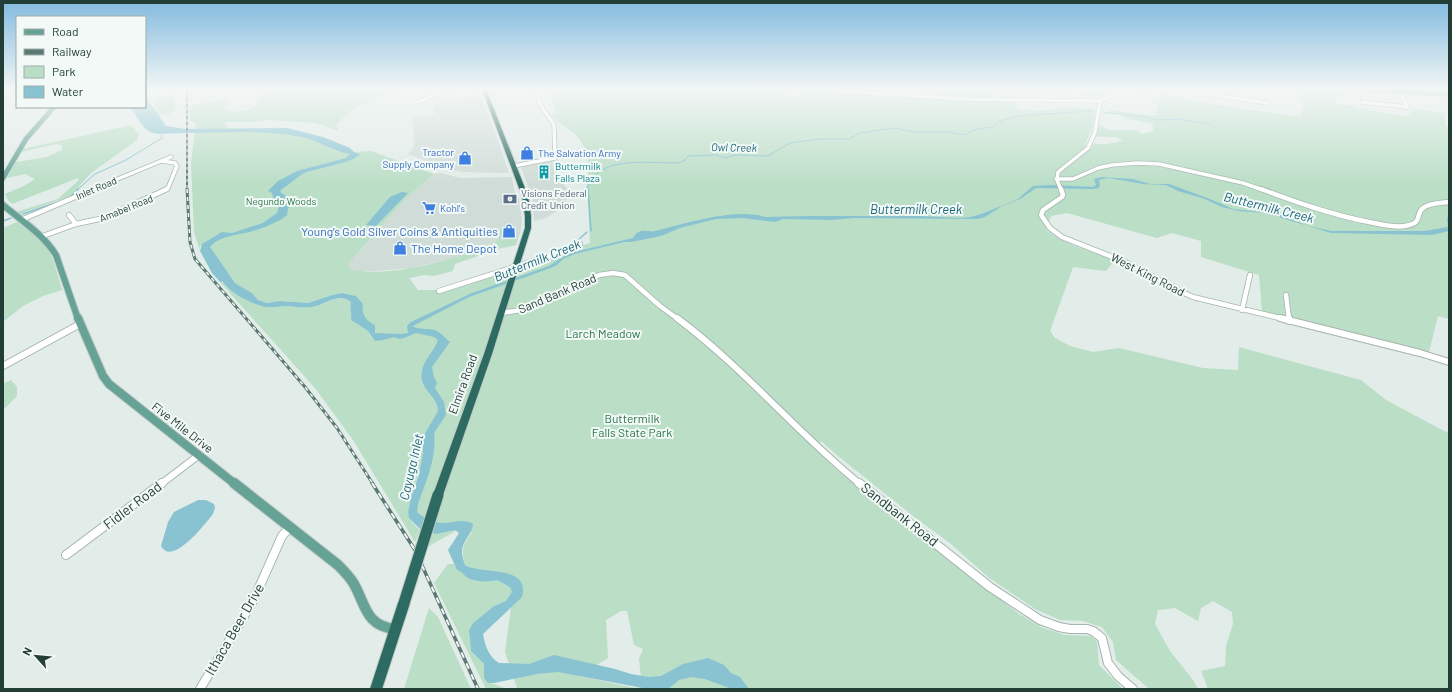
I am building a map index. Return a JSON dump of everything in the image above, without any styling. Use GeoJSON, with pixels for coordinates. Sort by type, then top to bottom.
{"type":"FeatureCollection","features":[{"type":"Feature","properties":{"kind":"highway","name":"Elmira Road"},"geometry":{"type":"LineString","coordinates":[[376,689],[438,495],[501,313],[526,235],[528,216],[526,196],[497,121]]}},
{"type":"Feature","properties":{"kind":"main road"},"geometry":{"type":"LineString","coordinates":[[3,178],[20,148],[42,121]]}},
{"type":"Feature","properties":{"kind":"main road","name":"Five Mile Drive"},"geometry":{"type":"LineString","coordinates":[[3,205],[43,236],[51,245],[56,255],[80,324],[103,376],[109,384],[118,393],[338,565],[348,575],[370,618],[375,624],[384,629],[395,629]]}},
{"type":"Feature","properties":{"kind":"street"},"geometry":{"type":"LineString","coordinates":[[514,166],[555,158],[554,125],[551,121]]}},
{"type":"Feature","properties":{"kind":"street"},"geometry":{"type":"LineString","coordinates":[[1097,121],[1095,132],[1088,148],[1060,169],[1057,181],[1070,179],[1098,168],[1112,165],[1137,162],[1159,164],[1243,184],[1309,207],[1389,226],[1413,224],[1418,220],[1421,210],[1424,207],[1437,203],[1449,202]]}},
{"type":"Feature","properties":{"kind":"street","name":"Inlet Road"},"geometry":{"type":"LineString","coordinates":[[21,220],[171,157]]}},
{"type":"Feature","properties":{"kind":"street","name":"Amabel Road"},"geometry":{"type":"LineString","coordinates":[[43,236],[76,224],[108,217],[166,190],[177,166],[175,163],[162,161]]}},
{"type":"Feature","properties":{"kind":"street","name":"West King Road"},"geometry":{"type":"LineString","coordinates":[[1057,181],[1063,195],[1060,200],[1044,210],[1041,215],[1042,220],[1054,231],[1070,241],[1125,262],[1177,291],[1242,310],[1420,353],[1449,362]]}},
{"type":"Feature","properties":{"kind":"street"},"geometry":{"type":"LineString","coordinates":[[69,215],[76,224]]}},
{"type":"Feature","properties":{"kind":"street"},"geometry":{"type":"LineString","coordinates":[[439,291],[516,265],[558,253],[580,244]]}},
{"type":"Feature","properties":{"kind":"street","name":"Sand Bank Road"},"geometry":{"type":"LineString","coordinates":[[501,313],[521,310],[596,276],[613,273],[629,277],[670,314]]}},
{"type":"Feature","properties":{"kind":"street"},"geometry":{"type":"LineString","coordinates":[[1242,310],[1250,275]]}},
{"type":"Feature","properties":{"kind":"street"},"geometry":{"type":"LineString","coordinates":[[1286,294],[1289,321]]}},
{"type":"Feature","properties":{"kind":"street","name":"Sandbank Road"},"geometry":{"type":"LineString","coordinates":[[670,314],[698,334],[734,365],[838,466],[990,587],[1044,622],[1070,629],[1087,629],[1098,635],[1104,643],[1108,663],[1118,676],[1133,689]]}},
{"type":"Feature","properties":{"kind":"street"},"geometry":{"type":"LineString","coordinates":[[3,366],[80,324]]}},
{"type":"Feature","properties":{"kind":"street","name":"Fidler Road"},"geometry":{"type":"LineString","coordinates":[[66,555],[199,455]]}},
{"type":"Feature","properties":{"kind":"street","name":"Ithaca Beer Drive"},"geometry":{"type":"LineString","coordinates":[[200,689],[249,608],[282,536],[290,527]]}},
{"type":"Feature","properties":{"kind":"shaded area"},"geometry":{"type":"Polygon","coordinates":[[[413,121],[491,121],[509,173],[461,172],[448,169],[408,154],[414,147],[413,121]]]}},
{"type":"Feature","properties":{"kind":"shaded area"},"geometry":{"type":"Polygon","coordinates":[[[552,160],[557,181],[561,180],[570,193],[564,204],[558,210],[546,218],[534,221],[532,192],[528,187],[521,167],[522,165],[552,160]]]}},
{"type":"Feature","properties":{"kind":"shaded area"},"geometry":{"type":"Polygon","coordinates":[[[441,173],[460,178],[512,177],[514,191],[519,198],[522,221],[520,235],[501,241],[504,227],[500,228],[501,232],[498,240],[490,246],[453,258],[411,268],[375,271],[358,271],[350,269],[348,264],[406,198],[434,174],[441,173]]]}},
{"type":"Feature","properties":{"kind":"green space","name":"Buttermilk Falls State Park"},"geometry":{"type":"Polygon","coordinates":[[[191,121],[260,121],[222,122],[232,131],[281,130],[295,132],[321,139],[356,154],[360,154],[356,152],[371,151],[434,174],[406,198],[348,264],[350,269],[379,272],[428,265],[492,245],[498,240],[501,228],[504,227],[501,241],[519,235],[516,245],[498,249],[455,264],[453,271],[434,276],[424,275],[409,278],[418,290],[437,290],[440,292],[590,243],[587,181],[589,168],[587,153],[576,135],[557,121],[1093,121],[1085,145],[1091,147],[1093,144],[1107,144],[1123,141],[1116,137],[1096,137],[1100,125],[1108,130],[1136,130],[1142,134],[1153,131],[1153,124],[1141,121],[1445,121],[1446,126],[1449,127],[1449,319],[1438,316],[1429,352],[1262,312],[1259,275],[1201,257],[1201,241],[1172,233],[1157,238],[1067,213],[1051,216],[1046,229],[1060,239],[1088,251],[1115,260],[1106,271],[1073,267],[1050,331],[1055,338],[1070,346],[1093,352],[1119,348],[1203,368],[1238,370],[1239,347],[1361,380],[1386,400],[1446,432],[1449,431],[1449,689],[1208,689],[1201,671],[1225,666],[1226,646],[1233,624],[1232,612],[1213,601],[1201,608],[1198,621],[1175,608],[1158,610],[1155,624],[1170,651],[1193,680],[1198,689],[1149,689],[1116,660],[1113,642],[1102,627],[1083,621],[1060,620],[1035,609],[988,577],[951,544],[913,516],[821,441],[817,451],[839,472],[1019,614],[1043,628],[1065,635],[1091,636],[1097,642],[1099,665],[1123,689],[517,688],[505,652],[513,592],[506,601],[494,606],[473,623],[469,630],[471,651],[484,664],[485,676],[489,682],[507,689],[486,689],[434,583],[448,564],[454,564],[457,570],[462,572],[468,578],[473,579],[471,576],[473,569],[465,565],[463,555],[464,544],[472,533],[459,529],[424,549],[438,509],[415,525],[420,530],[415,542],[353,440],[315,388],[220,282],[222,281],[230,290],[241,297],[266,307],[288,306],[302,308],[316,306],[337,299],[346,300],[351,302],[351,320],[368,331],[374,340],[377,333],[375,333],[375,325],[365,317],[362,311],[362,304],[356,296],[342,293],[308,303],[280,301],[267,303],[258,300],[252,293],[235,283],[210,250],[210,246],[204,243],[200,247],[200,251],[194,232],[191,162],[196,123],[191,121]],[[419,470],[408,512],[412,522],[415,525],[416,503],[426,470],[419,470]],[[621,611],[606,620],[608,658],[579,676],[635,688],[642,687],[639,659],[643,649],[634,645],[627,611],[621,611]]]}},
{"type":"Feature","properties":{"kind":"green space","name":"Buttermilk Falls State Park"},"geometry":{"type":"Polygon","coordinates":[[[289,121],[340,121],[336,125],[339,131],[316,123],[289,121]]]}},
{"type":"Feature","properties":{"kind":"green space"},"geometry":{"type":"Polygon","coordinates":[[[131,125],[139,134],[137,140],[91,173],[70,196],[20,214],[16,212],[58,199],[79,180],[78,178],[12,204],[5,194],[24,186],[35,179],[25,174],[7,178],[16,162],[47,157],[62,150],[62,145],[56,144],[21,152],[23,149],[131,125]]]}},
{"type":"Feature","properties":{"kind":"green space"},"geometry":{"type":"Polygon","coordinates":[[[17,222],[34,233],[48,248],[62,290],[43,296],[23,306],[3,322],[3,228],[17,222]]]}},
{"type":"Feature","properties":{"kind":"green space"},"geometry":{"type":"Polygon","coordinates":[[[11,380],[17,387],[17,396],[3,410],[3,384],[11,380]]]}},
{"type":"Feature","properties":{"kind":"green space"},"geometry":{"type":"Polygon","coordinates":[[[429,608],[438,617],[471,689],[404,689],[429,608]]]}},
{"type":"Feature","properties":{"kind":"water"},"geometry":{"type":"Polygon","coordinates":[[[139,121],[163,121],[166,126],[186,129],[287,128],[323,137],[350,148],[354,152],[360,154],[343,163],[304,173],[283,189],[280,192],[289,198],[293,203],[288,209],[287,215],[283,218],[270,225],[250,232],[223,238],[218,240],[210,247],[235,283],[252,293],[258,300],[267,303],[280,301],[308,303],[342,293],[356,296],[363,304],[365,317],[375,325],[375,333],[408,333],[407,326],[411,322],[472,293],[549,266],[574,252],[633,238],[638,232],[641,231],[655,231],[725,215],[740,214],[753,214],[765,217],[971,217],[1018,199],[1033,186],[1053,185],[1093,187],[1096,185],[1094,179],[1102,177],[1133,179],[1150,184],[1169,184],[1233,209],[1278,214],[1308,226],[1332,231],[1424,231],[1448,227],[1447,218],[1449,216],[1449,231],[1432,235],[1331,233],[1265,213],[1239,211],[1222,207],[1205,199],[1178,191],[1166,185],[1143,184],[1108,178],[1099,180],[1099,188],[1092,189],[1036,188],[1020,199],[1002,206],[985,217],[977,219],[783,219],[775,222],[743,218],[716,219],[680,228],[661,236],[624,242],[575,254],[563,259],[557,265],[548,269],[469,297],[413,326],[417,328],[432,329],[441,334],[450,342],[432,367],[434,378],[437,382],[435,388],[444,402],[446,415],[434,433],[434,451],[417,512],[436,522],[443,523],[466,521],[473,524],[471,532],[462,549],[462,556],[465,565],[472,568],[502,572],[519,579],[523,587],[522,597],[483,634],[486,647],[490,654],[499,663],[529,664],[554,655],[649,677],[661,676],[683,664],[708,658],[724,665],[731,673],[740,677],[749,689],[732,689],[705,679],[691,677],[679,680],[668,689],[648,689],[558,672],[537,674],[488,683],[484,678],[484,664],[471,651],[469,630],[473,623],[494,606],[506,601],[512,592],[510,587],[497,580],[480,581],[466,577],[457,570],[448,550],[459,533],[455,530],[436,534],[422,531],[409,518],[408,512],[423,454],[423,437],[438,411],[435,401],[423,383],[422,371],[438,340],[434,337],[416,333],[399,339],[394,337],[375,341],[368,331],[351,320],[351,302],[342,298],[312,307],[302,308],[288,306],[269,307],[254,304],[236,294],[222,281],[220,282],[212,273],[200,251],[202,244],[222,232],[232,233],[263,223],[277,213],[279,206],[274,200],[272,193],[268,191],[278,181],[297,171],[346,158],[350,154],[343,153],[313,140],[301,137],[271,133],[241,132],[161,134],[150,132],[139,121]]]}},
{"type":"Feature","properties":{"kind":"water"},"geometry":{"type":"Polygon","coordinates":[[[402,192],[408,193],[376,226],[366,225],[390,197],[402,192]]]}},
{"type":"Feature","properties":{"kind":"water"},"geometry":{"type":"Polygon","coordinates":[[[198,500],[206,500],[214,504],[215,508],[213,514],[188,542],[173,551],[166,551],[161,546],[168,522],[174,512],[198,500]]]}},
{"type":"Feature","properties":{"kind":"waterway","name":"Owl Creek"},"geometry":{"type":"LineString","coordinates":[[588,190],[587,187],[597,174],[602,170],[618,164],[638,162],[677,163],[684,161],[688,156],[716,155],[725,158],[734,155],[768,156],[790,143],[821,139],[849,139],[860,133],[894,128],[915,132],[948,132],[964,135],[977,129],[993,127],[999,121]]}},
{"type":"Feature","properties":{"kind":"waterway","name":"Owl Creek"},"geometry":{"type":"LineString","coordinates":[[1193,121],[1208,124],[1214,127]]}},
{"type":"Feature","properties":{"kind":"waterway"},"geometry":{"type":"LineString","coordinates":[[77,190],[95,174],[126,160],[162,138],[162,135]]}},
{"type":"Feature","properties":{"kind":"waterway","name":"Owl Creek"},"geometry":{"type":"LineString","coordinates":[[588,189],[591,231]]}},
{"type":"Feature","properties":{"kind":"waterway"},"geometry":{"type":"LineString","coordinates":[[71,196],[77,190]]}},
{"type":"Feature","properties":{"kind":"waterway"},"geometry":{"type":"LineString","coordinates":[[23,214],[55,203]]}},
{"type":"Feature","properties":{"kind":"waterway"},"geometry":{"type":"LineString","coordinates":[[3,221],[11,218]]}},
{"type":"Feature","properties":{"kind":"waterway","name":"Owl Creek"},"geometry":{"type":"LineString","coordinates":[[577,241],[587,232]]}},
{"type":"Feature","properties":{"kind":"railway"},"geometry":{"type":"LineString","coordinates":[[187,121],[187,189]]}},
{"type":"Feature","properties":{"kind":"railway"},"geometry":{"type":"LineString","coordinates":[[187,189],[190,242],[195,259],[305,387],[337,428],[373,484]]}},
{"type":"Feature","properties":{"kind":"railway"},"geometry":{"type":"LineString","coordinates":[[372,483],[415,550],[478,689]]}},
{"type":"Feature","properties":{"kind":"place","name":"The Salvation Army"},"geometry":{"type":"Point","coordinates":[527,153]}},
{"type":"Feature","properties":{"kind":"place","name":"Tractor Supply Company"},"geometry":{"type":"Point","coordinates":[465,158]}},
{"type":"Feature","properties":{"kind":"place","name":"Buttermilk Falls Plaza"},"geometry":{"type":"Point","coordinates":[544,172]}},
{"type":"Feature","properties":{"kind":"place","name":"Visions Federal Credit Union"},"geometry":{"type":"Point","coordinates":[510,199]}},
{"type":"Feature","properties":{"kind":"place","name":"Kohl's"},"geometry":{"type":"Point","coordinates":[429,208]}},
{"type":"Feature","properties":{"kind":"place","name":"Young’s Gold Silver Coins & Antiquities"},"geometry":{"type":"Point","coordinates":[509,231]}},
{"type":"Feature","properties":{"kind":"place","name":"The Home Depot"},"geometry":{"type":"Point","coordinates":[400,248]}},
{"type":"Feature","properties":{"kind":"park label","name":"Negundo Woods"},"geometry":{"type":"Point","coordinates":[281,201]}},
{"type":"Feature","properties":{"kind":"park label","name":"Larch Meadow"},"geometry":{"type":"Point","coordinates":[603,333]}},
{"type":"Feature","properties":{"kind":"water label","name":"Buttermilk Creek"},"geometry":{"type":"Point","coordinates":[1269,207]}},
{"type":"Feature","properties":{"kind":"water label","name":"Buttermilk Creek"},"geometry":{"type":"Point","coordinates":[916,209]}},
{"type":"Feature","properties":{"kind":"water label","name":"Buttermilk Creek"},"geometry":{"type":"Point","coordinates":[537,260]}},
{"type":"Feature","properties":{"kind":"water label","name":"Cayuga Inlet"},"geometry":{"type":"Point","coordinates":[411,467]}}]}
